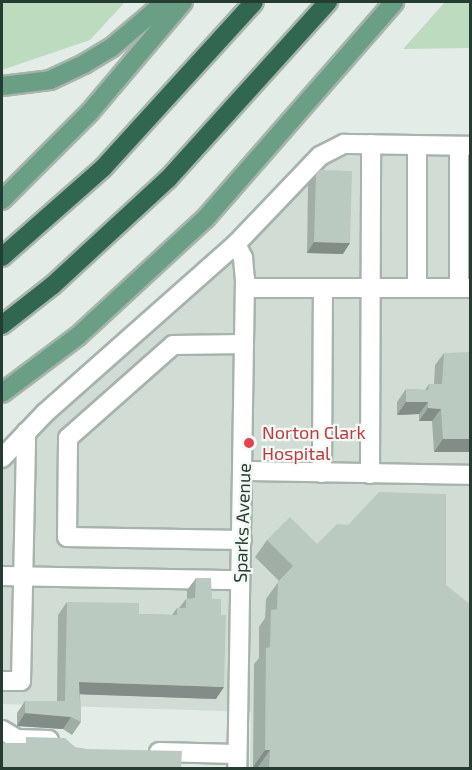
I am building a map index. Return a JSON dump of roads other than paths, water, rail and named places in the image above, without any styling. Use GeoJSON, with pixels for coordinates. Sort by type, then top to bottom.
{"type":"FeatureCollection","features":[{"type":"Feature","properties":{"kind":"highway"},"geometry":{"type":"LineString","coordinates":[[2,257],[103,168],[254,2]]}},
{"type":"Feature","properties":{"kind":"highway"},"geometry":{"type":"LineString","coordinates":[[2,326],[53,285],[168,179],[328,2]]}},
{"type":"Feature","properties":{"kind":"main road"},"geometry":{"type":"LineString","coordinates":[[2,86],[50,80],[84,64],[111,48],[165,2]]}},
{"type":"Feature","properties":{"kind":"main road"},"geometry":{"type":"LineString","coordinates":[[2,200],[90,112],[183,2]]}},
{"type":"Feature","properties":{"kind":"main road"},"geometry":{"type":"LineString","coordinates":[[2,393],[86,329],[205,219],[394,2]]}},
{"type":"Feature","properties":{"kind":"street"},"geometry":{"type":"LineString","coordinates":[[2,458],[27,432],[236,244],[304,170],[344,144],[465,146],[465,288],[244,288]]}},
{"type":"Feature","properties":{"kind":"street"},"geometry":{"type":"LineString","coordinates":[[370,474],[371,144]]}},
{"type":"Feature","properties":{"kind":"street"},"geometry":{"type":"LineString","coordinates":[[417,145],[417,288]]}},
{"type":"Feature","properties":{"kind":"street","name":"Sparks Avenue"},"geometry":{"type":"LineString","coordinates":[[236,244],[243,258],[244,288],[244,471],[237,761]]}},
{"type":"Feature","properties":{"kind":"street"},"geometry":{"type":"LineString","coordinates":[[322,473],[323,288]]}},
{"type":"Feature","properties":{"kind":"street"},"geometry":{"type":"LineString","coordinates":[[242,540],[67,537],[67,504],[68,438],[173,345],[244,344]]}},
{"type":"Feature","properties":{"kind":"street"},"geometry":{"type":"LineString","coordinates":[[2,681],[21,681],[27,432]]}},
{"type":"Feature","properties":{"kind":"street"},"geometry":{"type":"LineString","coordinates":[[244,471],[471,474]]}},
{"type":"Feature","properties":{"kind":"street"},"geometry":{"type":"LineString","coordinates":[[2,576],[240,579]]}},
{"type":"Feature","properties":{"kind":"street"},"geometry":{"type":"LineString","coordinates":[[2,730],[17,739],[62,740],[69,749]]}},
{"type":"Feature","properties":{"kind":"street"},"geometry":{"type":"LineString","coordinates":[[136,752],[237,761]]}},
{"type":"Feature","properties":{"kind":"place","name":"Norton Clark Hospital"},"geometry":{"type":"Point","coordinates":[249,443]}}]}
